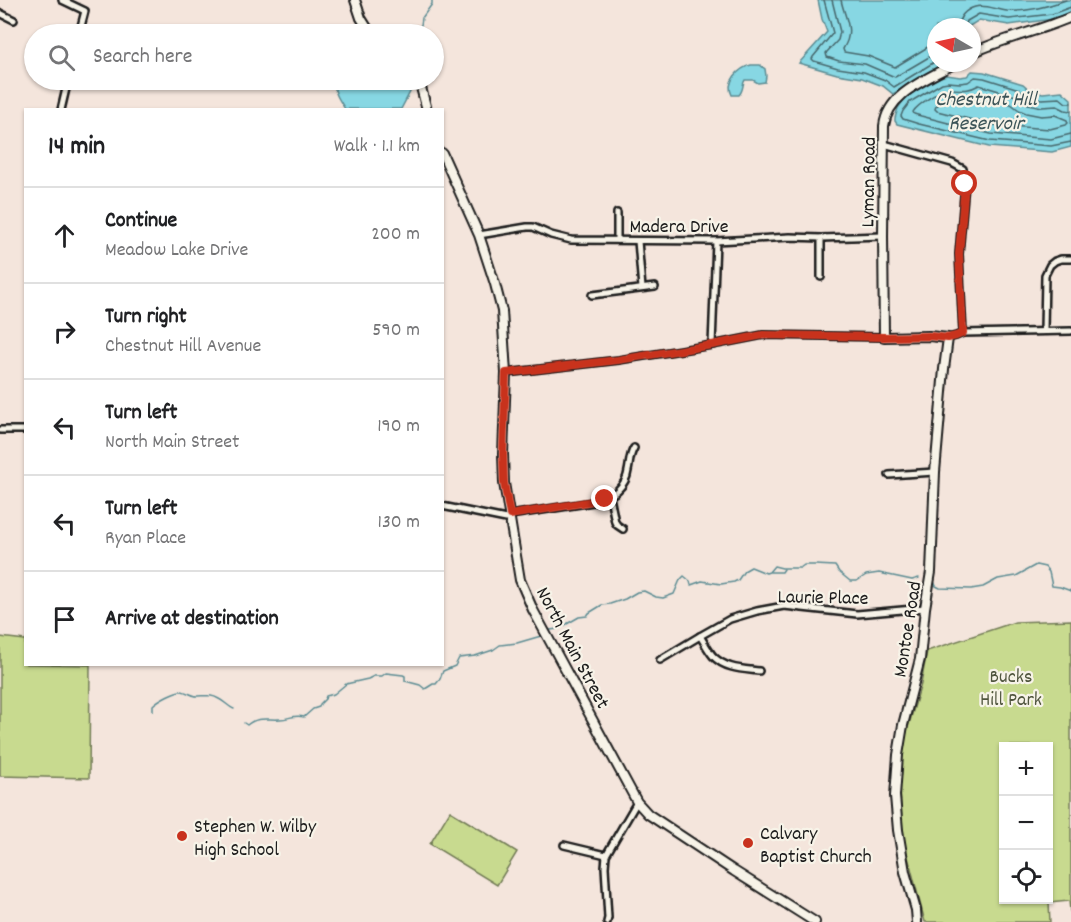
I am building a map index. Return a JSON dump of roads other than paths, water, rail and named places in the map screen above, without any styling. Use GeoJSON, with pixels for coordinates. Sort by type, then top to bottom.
{"type":"FeatureCollection","features":[{"type":"Feature","properties":{"kind":"street"},"geometry":{"type":"LineString","coordinates":[[62,0],[85,11],[82,24]]}},
{"type":"Feature","properties":{"kind":"street"},"geometry":{"type":"LineString","coordinates":[[355,0],[365,24]]}},
{"type":"Feature","properties":{"kind":"street"},"geometry":{"type":"LineString","coordinates":[[0,13],[14,20]]}},
{"type":"Feature","properties":{"kind":"street"},"geometry":{"type":"LineString","coordinates":[[981,49],[1071,17]]}},
{"type":"Feature","properties":{"kind":"street","name":"Lyman Road"},"geometry":{"type":"LineString","coordinates":[[884,337],[885,119],[892,104],[909,90],[940,72]]}},
{"type":"Feature","properties":{"kind":"street"},"geometry":{"type":"LineString","coordinates":[[62,108],[66,90]]}},
{"type":"Feature","properties":{"kind":"street"},"geometry":{"type":"LineString","coordinates":[[421,90],[426,108]]}},
{"type":"Feature","properties":{"kind":"street"},"geometry":{"type":"LineString","coordinates":[[884,144],[952,162],[963,170],[965,184],[959,254],[963,333]]}},
{"type":"Feature","properties":{"kind":"street","name":"North Main Street"},"geometry":{"type":"LineString","coordinates":[[444,157],[479,235],[502,312],[506,373],[504,483],[520,580],[533,610],[637,802],[648,814],[815,922]]}},
{"type":"Feature","properties":{"kind":"street"},"geometry":{"type":"LineString","coordinates":[[617,213],[617,240]]}},
{"type":"Feature","properties":{"kind":"street","name":"Madera Drive"},"geometry":{"type":"LineString","coordinates":[[479,235],[533,227],[571,240],[716,241],[883,236]]}},
{"type":"Feature","properties":{"kind":"street"},"geometry":{"type":"LineString","coordinates":[[821,238],[821,277]]}},
{"type":"Feature","properties":{"kind":"street"},"geometry":{"type":"LineString","coordinates":[[638,241],[642,288]]}},
{"type":"Feature","properties":{"kind":"street"},"geometry":{"type":"LineString","coordinates":[[712,345],[716,241]]}},
{"type":"Feature","properties":{"kind":"street"},"geometry":{"type":"LineString","coordinates":[[1044,331],[1045,275],[1055,261],[1071,259]]}},
{"type":"Feature","properties":{"kind":"street"},"geometry":{"type":"LineString","coordinates":[[591,295],[655,287]]}},
{"type":"Feature","properties":{"kind":"street"},"geometry":{"type":"LineString","coordinates":[[506,373],[618,360],[763,335],[948,338],[963,333],[1071,331]]}},
{"type":"Feature","properties":{"kind":"street","name":"Montoe Road"},"geometry":{"type":"LineString","coordinates":[[917,922],[916,910],[905,872],[895,796],[898,755],[903,725],[920,659],[931,572],[935,472],[948,338]]}},
{"type":"Feature","properties":{"kind":"street"},"geometry":{"type":"LineString","coordinates":[[0,430],[24,430]]}},
{"type":"Feature","properties":{"kind":"street"},"geometry":{"type":"LineString","coordinates":[[444,506],[510,518],[600,501],[610,497],[626,479],[630,456],[634,448]]}},
{"type":"Feature","properties":{"kind":"street"},"geometry":{"type":"LineString","coordinates":[[890,475],[935,472]]}},
{"type":"Feature","properties":{"kind":"street"},"geometry":{"type":"LineString","coordinates":[[610,497],[615,522],[623,529]]}},
{"type":"Feature","properties":{"kind":"street","name":"Laurie Place"},"geometry":{"type":"LineString","coordinates":[[660,660],[730,619],[756,611],[784,606],[856,614],[925,608]]}},
{"type":"Feature","properties":{"kind":"street"},"geometry":{"type":"LineString","coordinates":[[700,636],[713,656],[722,664],[732,668],[759,671]]}},
{"type":"Feature","properties":{"kind":"street"},"geometry":{"type":"LineString","coordinates":[[607,922],[606,855],[637,802]]}},
{"type":"Feature","properties":{"kind":"street"},"geometry":{"type":"LineString","coordinates":[[564,845],[606,855]]}},
{"type":"Feature","properties":{"kind":"water","name":"Chestnut Hill Reservoir"},"geometry":{"type":"Polygon","coordinates":[[[818,0],[1071,0],[1071,12],[1053,19],[1009,25],[981,20],[981,18],[927,18],[927,72],[930,72],[893,94],[883,86],[862,78],[837,74],[799,63],[827,32],[818,0]]]}},
{"type":"Feature","properties":{"kind":"water"},"geometry":{"type":"Polygon","coordinates":[[[751,65],[760,65],[765,69],[765,82],[745,80],[739,95],[732,95],[730,85],[734,76],[751,65]]]}},
{"type":"Feature","properties":{"kind":"water","name":"Chestnut Hill Reservoir"},"geometry":{"type":"Polygon","coordinates":[[[971,72],[984,72],[1023,84],[1031,91],[1043,93],[1062,91],[1071,99],[1071,147],[1052,152],[989,147],[897,124],[895,121],[898,108],[906,97],[940,77],[967,76],[971,72]]]}},
{"type":"Feature","properties":{"kind":"water"},"geometry":{"type":"Polygon","coordinates":[[[410,90],[410,92],[402,108],[344,108],[335,91],[410,90]]]}},
{"type":"Feature","properties":{"kind":"waterway"},"geometry":{"type":"LineString","coordinates":[[421,24],[432,0]]}},
{"type":"Feature","properties":{"kind":"waterway"},"geometry":{"type":"LineString","coordinates":[[550,630],[558,629],[579,617],[587,616],[602,605],[625,599],[637,592],[644,591],[663,598],[674,594],[684,576],[691,585],[702,581],[721,584],[738,580],[744,571],[751,567],[766,573],[774,566],[800,568],[804,565],[815,565],[835,566],[850,581],[857,581],[866,575],[879,573],[912,580],[919,578]]}},
{"type":"Feature","properties":{"kind":"waterway"},"geometry":{"type":"LineString","coordinates":[[934,581],[940,588],[971,589],[983,587],[998,579],[1016,576],[1036,565],[1045,567],[1049,572],[1052,586],[1071,591]]}},
{"type":"Feature","properties":{"kind":"waterway"},"geometry":{"type":"LineString","coordinates":[[770,572],[782,572],[784,569]]}},
{"type":"Feature","properties":{"kind":"waterway"},"geometry":{"type":"LineString","coordinates":[[244,723],[247,725],[259,719],[304,717],[319,707],[326,696],[334,694],[346,684],[382,676],[386,673],[403,675],[405,681],[420,685],[425,689],[436,684],[443,671],[455,666],[459,658],[475,656],[500,645],[541,636]]}},
{"type":"Feature","properties":{"kind":"waterway"},"geometry":{"type":"LineString","coordinates":[[153,711],[153,705],[179,691],[196,696],[213,696],[234,709]]}},
{"type":"Feature","properties":{"kind":"place","name":"Stephen W. Wilby High School"},"geometry":{"type":"Point","coordinates":[182,836]}},
{"type":"Feature","properties":{"kind":"place","name":"Calvary Baptist Church"},"geometry":{"type":"Point","coordinates":[748,843]}},
{"type":"Feature","properties":{"kind":"park label","name":"Bucks Hill Park"},"geometry":{"type":"Point","coordinates":[1011,686]}}]}
